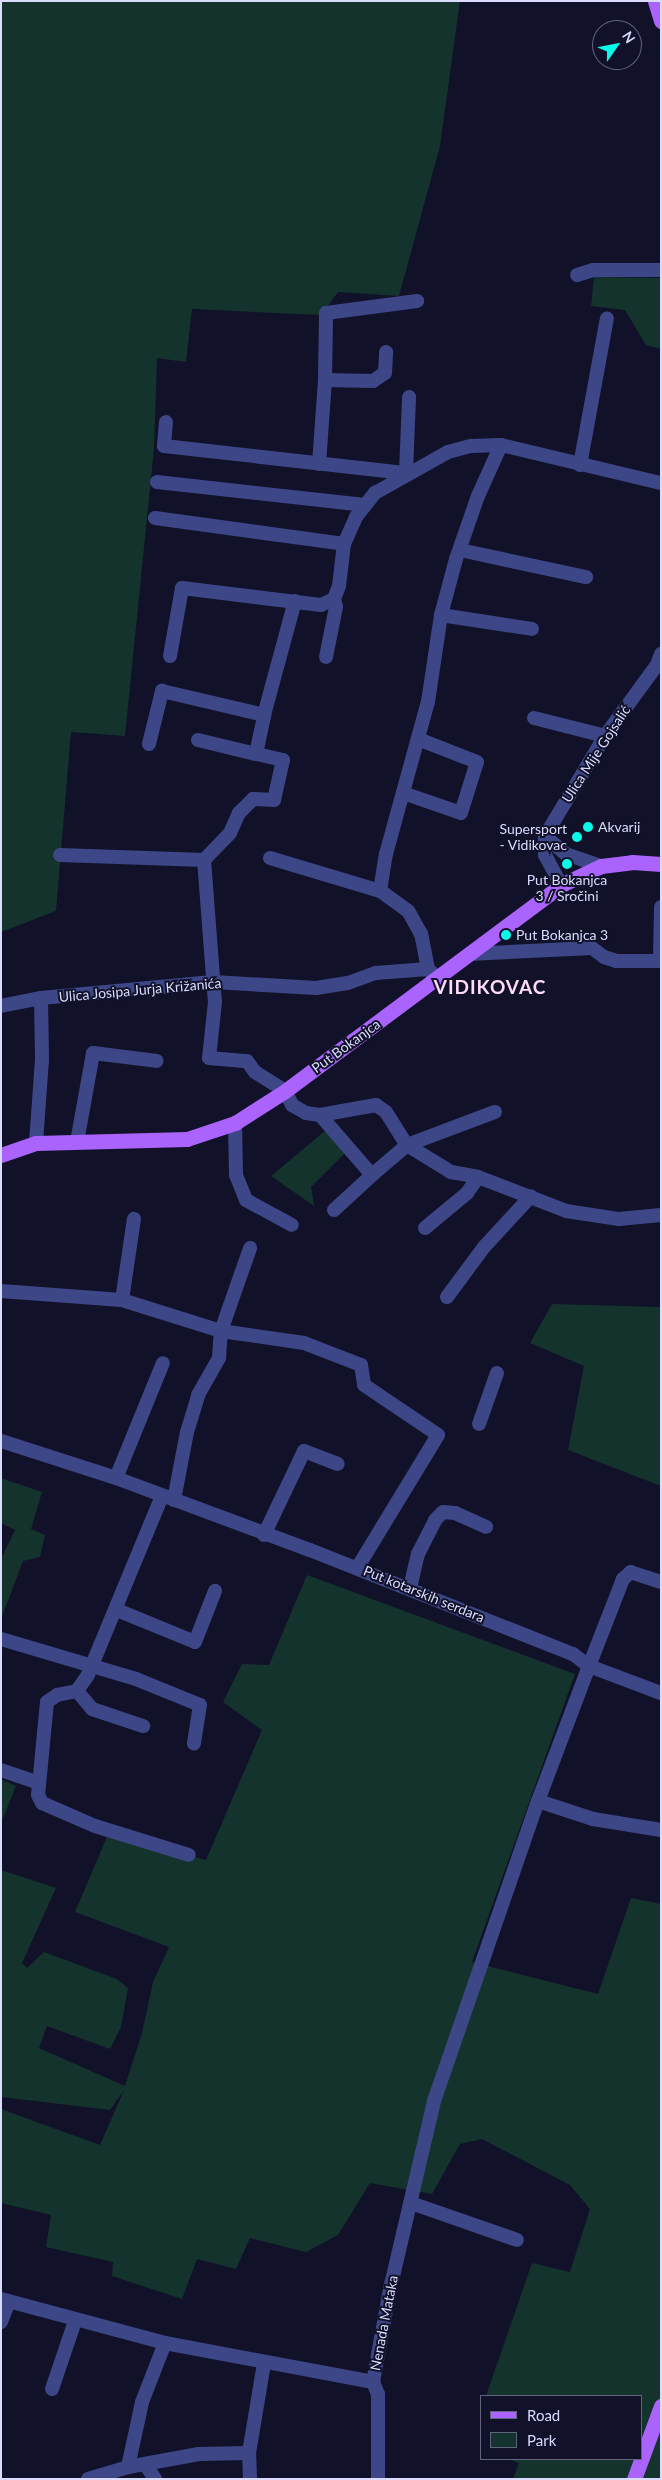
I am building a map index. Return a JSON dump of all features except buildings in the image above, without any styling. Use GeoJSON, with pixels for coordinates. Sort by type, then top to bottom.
{"type":"FeatureCollection","features":[{"type":"Feature","properties":{"kind":"main road"},"geometry":{"type":"LineString","coordinates":[[655,1],[661,21]]}},
{"type":"Feature","properties":{"kind":"main road","name":"Put Bokanjca"},"geometry":{"type":"LineString","coordinates":[[1,1155],[36,1143],[187,1139],[235,1123],[284,1091],[432,973],[469,954],[561,885],[601,866],[632,862],[661,864]]}},
{"type":"Feature","properties":{"kind":"main road"},"geometry":{"type":"LineString","coordinates":[[642,2457],[661,2406]]}},
{"type":"Feature","properties":{"kind":"main road"},"geometry":{"type":"LineString","coordinates":[[634,2479],[641,2460]]}},
{"type":"Feature","properties":{"kind":"street"},"geometry":{"type":"LineString","coordinates":[[577,275],[592,270],[661,270]]}},
{"type":"Feature","properties":{"kind":"street"},"geometry":{"type":"LineString","coordinates":[[319,464],[325,380],[326,313],[417,302]]}},
{"type":"Feature","properties":{"kind":"street"},"geometry":{"type":"LineString","coordinates":[[580,465],[607,318]]}},
{"type":"Feature","properties":{"kind":"street"},"geometry":{"type":"LineString","coordinates":[[325,380],[373,381],[385,373],[386,352]]}},
{"type":"Feature","properties":{"kind":"street"},"geometry":{"type":"LineString","coordinates":[[406,473],[409,398]]}},
{"type":"Feature","properties":{"kind":"street"},"geometry":{"type":"LineString","coordinates":[[166,422],[164,446],[406,473]]}},
{"type":"Feature","properties":{"kind":"street"},"geometry":{"type":"LineString","coordinates":[[380,891],[386,854],[428,702],[442,615],[460,550],[478,496],[501,445]]}},
{"type":"Feature","properties":{"kind":"street"},"geometry":{"type":"LineString","coordinates":[[326,657],[336,607],[334,599],[339,586],[344,544],[356,517],[375,493],[406,473],[448,452],[471,446],[501,445],[661,483]]}},
{"type":"Feature","properties":{"kind":"street"},"geometry":{"type":"LineString","coordinates":[[157,482],[365,505]]}},
{"type":"Feature","properties":{"kind":"street"},"geometry":{"type":"LineString","coordinates":[[155,518],[344,544]]}},
{"type":"Feature","properties":{"kind":"street"},"geometry":{"type":"LineString","coordinates":[[460,550],[586,577]]}},
{"type":"Feature","properties":{"kind":"street"},"geometry":{"type":"LineString","coordinates":[[170,656],[182,588],[321,605],[334,599]]}},
{"type":"Feature","properties":{"kind":"street"},"geometry":{"type":"LineString","coordinates":[[256,754],[264,715],[295,601]]}},
{"type":"Feature","properties":{"kind":"street"},"geometry":{"type":"LineString","coordinates":[[442,615],[532,629]]}},
{"type":"Feature","properties":{"kind":"street","name":"Ulica Mije Gojsalić"},"geometry":{"type":"LineString","coordinates":[[545,836],[605,736],[660,662]]}},
{"type":"Feature","properties":{"kind":"street"},"geometry":{"type":"LineString","coordinates":[[149,744],[162,691],[264,715]]}},
{"type":"Feature","properties":{"kind":"street"},"geometry":{"type":"LineString","coordinates":[[534,718],[605,736]]}},
{"type":"Feature","properties":{"kind":"street"},"geometry":{"type":"LineString","coordinates":[[403,793],[461,813],[477,762],[418,739]]}},
{"type":"Feature","properties":{"kind":"street"},"geometry":{"type":"LineString","coordinates":[[60,855],[204,860],[230,833],[239,812],[253,799],[274,800],[283,760],[198,740]]}},
{"type":"Feature","properties":{"kind":"street"},"geometry":{"type":"LineString","coordinates":[[545,836],[566,854],[601,866]]}},
{"type":"Feature","properties":{"kind":"street"},"geometry":{"type":"LineString","coordinates":[[545,836],[545,855],[561,885]]}},
{"type":"Feature","properties":{"kind":"street"},"geometry":{"type":"LineString","coordinates":[[270,858],[380,891],[408,911],[421,934],[432,973]]}},
{"type":"Feature","properties":{"kind":"street"},"geometry":{"type":"LineString","coordinates":[[204,860],[215,1002],[209,1058],[247,1061],[255,1072],[284,1091],[292,1105],[320,1115],[372,1175]]}},
{"type":"Feature","properties":{"kind":"street"},"geometry":{"type":"LineString","coordinates":[[469,954],[592,948],[604,957],[616,961],[660,961],[661,906]]}},
{"type":"Feature","properties":{"kind":"street","name":"Ulica Josipa Jurja Križanića"},"geometry":{"type":"LineString","coordinates":[[1,1006],[41,998],[213,982],[316,988],[348,982],[376,972],[432,973]]}},
{"type":"Feature","properties":{"kind":"street"},"geometry":{"type":"LineString","coordinates":[[36,1143],[42,1060],[41,998]]}},
{"type":"Feature","properties":{"kind":"street"},"geometry":{"type":"LineString","coordinates":[[77,1142],[93,1053],[157,1061]]}},
{"type":"Feature","properties":{"kind":"street"},"geometry":{"type":"LineString","coordinates":[[320,1115],[376,1105],[386,1112],[407,1145],[451,1172],[478,1177],[566,1210],[619,1219],[661,1215]]}},
{"type":"Feature","properties":{"kind":"street"},"geometry":{"type":"LineString","coordinates":[[334,1210],[407,1145],[495,1112]]}},
{"type":"Feature","properties":{"kind":"street"},"geometry":{"type":"LineString","coordinates":[[235,1123],[236,1176],[246,1200],[292,1225]]}},
{"type":"Feature","properties":{"kind":"street"},"geometry":{"type":"LineString","coordinates":[[425,1228],[467,1193],[478,1177]]}},
{"type":"Feature","properties":{"kind":"street"},"geometry":{"type":"LineString","coordinates":[[447,1297],[484,1247],[531,1196]]}},
{"type":"Feature","properties":{"kind":"street"},"geometry":{"type":"LineString","coordinates":[[122,1300],[134,1219]]}},
{"type":"Feature","properties":{"kind":"street"},"geometry":{"type":"LineString","coordinates":[[189,1855],[95,1826],[42,1804],[39,1783],[48,1702],[57,1695],[77,1691],[91,1666],[168,1498],[198,1395],[219,1358],[221,1331],[250,1248]]}},
{"type":"Feature","properties":{"kind":"street"},"geometry":{"type":"LineString","coordinates":[[1,1291],[122,1300],[221,1331],[304,1344],[361,1365],[364,1385],[438,1435],[357,1568]]}},
{"type":"Feature","properties":{"kind":"street"},"geometry":{"type":"LineString","coordinates":[[116,1478],[163,1363]]}},
{"type":"Feature","properties":{"kind":"street"},"geometry":{"type":"LineString","coordinates":[[479,1424],[496,1373]]}},
{"type":"Feature","properties":{"kind":"street","name":"Put kotarskih serdara"},"geometry":{"type":"LineString","coordinates":[[1,1441],[116,1478],[264,1535],[410,1588],[573,1654],[589,1666],[661,1693]]}},
{"type":"Feature","properties":{"kind":"street"},"geometry":{"type":"LineString","coordinates":[[264,1535],[304,1451],[338,1464]]}},
{"type":"Feature","properties":{"kind":"street"},"geometry":{"type":"LineString","coordinates":[[410,1588],[418,1554],[434,1520],[443,1512],[455,1513],[486,1527]]}},
{"type":"Feature","properties":{"kind":"street"},"geometry":{"type":"LineString","coordinates":[[661,1582],[632,1572],[623,1579],[538,1801],[593,1819],[661,1830]]}},
{"type":"Feature","properties":{"kind":"street"},"geometry":{"type":"LineString","coordinates":[[117,1610],[195,1642],[215,1591]]}},
{"type":"Feature","properties":{"kind":"street"},"geometry":{"type":"LineString","coordinates":[[1,1639],[175,1693],[200,1705],[194,1744]]}},
{"type":"Feature","properties":{"kind":"street"},"geometry":{"type":"LineString","coordinates":[[77,1691],[92,1709],[143,1726]]}},
{"type":"Feature","properties":{"kind":"street"},"geometry":{"type":"LineString","coordinates":[[1,1770],[39,1783]]}},
{"type":"Feature","properties":{"kind":"street","name":"Nenada Mataka"},"geometry":{"type":"LineString","coordinates":[[378,2479],[378,2394],[373,2382],[390,2289],[434,2101],[538,1801]]}},
{"type":"Feature","properties":{"kind":"street"},"geometry":{"type":"LineString","coordinates":[[411,2201],[517,2240]]}},
{"type":"Feature","properties":{"kind":"street"},"geometry":{"type":"LineString","coordinates":[[1,2322],[5,2300],[165,2343],[373,2382]]}},
{"type":"Feature","properties":{"kind":"street"},"geometry":{"type":"LineString","coordinates":[[52,2389],[75,2320]]}},
{"type":"Feature","properties":{"kind":"street"},"geometry":{"type":"LineString","coordinates":[[128,2467],[142,2402],[165,2343]]}},
{"type":"Feature","properties":{"kind":"street"},"geometry":{"type":"LineString","coordinates":[[250,2479],[249,2453],[264,2363]]}},
{"type":"Feature","properties":{"kind":"street"},"geometry":{"type":"LineString","coordinates":[[88,2479],[128,2467],[198,2454],[249,2453]]}},
{"type":"Feature","properties":{"kind":"street"},"geometry":{"type":"LineString","coordinates":[[145,2464],[155,2479]]}},
{"type":"Feature","properties":{"kind":"green space"},"geometry":{"type":"Polygon","coordinates":[[[1,1],[460,1],[440,146],[399,296],[338,292],[321,315],[192,309],[186,362],[157,358],[154,449],[125,736],[71,732],[56,911],[1,932],[1,1]]]}},
{"type":"Feature","properties":{"kind":"green space"},"geometry":{"type":"Polygon","coordinates":[[[594,277],[661,278],[661,349],[646,345],[625,310],[591,306],[594,277]]]}},
{"type":"Feature","properties":{"kind":"green space"},"geometry":{"type":"Polygon","coordinates":[[[331,1126],[350,1148],[311,1187],[314,1206],[271,1176],[331,1126]]]}},
{"type":"Feature","properties":{"kind":"green space"},"geometry":{"type":"Polygon","coordinates":[[[552,1304],[661,1307],[661,1486],[568,1450],[584,1366],[530,1343],[552,1304]]]}},
{"type":"Feature","properties":{"kind":"green space"},"geometry":{"type":"Polygon","coordinates":[[[1,1478],[42,1492],[31,1529],[45,1535],[40,1557],[23,1561],[1,1619],[1,1559],[15,1530],[1,1523],[1,1478]]]}},
{"type":"Feature","properties":{"kind":"green space"},"geometry":{"type":"Polygon","coordinates":[[[307,1575],[575,1674],[472,1962],[598,1994],[631,1898],[661,1904],[661,2479],[513,2479],[519,2463],[511,2460],[642,2460],[642,2395],[486,2395],[532,2263],[570,2272],[590,2209],[570,2185],[482,2139],[460,2144],[432,2194],[370,2183],[338,2235],[306,2252],[250,2238],[236,2269],[197,2259],[182,2299],[112,2276],[113,2262],[46,2247],[51,2215],[1,2203],[1,2109],[100,2145],[124,2090],[110,2110],[1,2097],[1,1870],[56,1888],[22,1963],[27,1968],[44,1952],[117,1979],[128,1988],[121,2027],[110,2049],[47,2026],[39,2048],[125,2086],[142,2033],[153,1982],[169,1947],[75,1912],[109,1832],[206,1860],[262,1730],[223,1702],[242,1664],[269,1665],[307,1575]]]}},
{"type":"Feature","properties":{"kind":"green space"},"geometry":{"type":"Polygon","coordinates":[[[1,1779],[16,1786],[1,1823],[1,1779]]]}},
{"type":"Feature","properties":{"kind":"place","name":"Akvarij"},"geometry":{"type":"Point","coordinates":[588,827]}},
{"type":"Feature","properties":{"kind":"place","name":"Supersport - Vidikovac"},"geometry":{"type":"Point","coordinates":[577,837]}},
{"type":"Feature","properties":{"kind":"place","name":"Put Bokanjca 3 / Sročini"},"geometry":{"type":"Point","coordinates":[567,864]}},
{"type":"Feature","properties":{"kind":"place","name":"Put Bokanjca 3"},"geometry":{"type":"Point","coordinates":[506,935]}},
{"type":"Feature","properties":{"kind":"district","name":"VIDIKOVAC"},"geometry":{"type":"Point","coordinates":[490,987]}}]}
